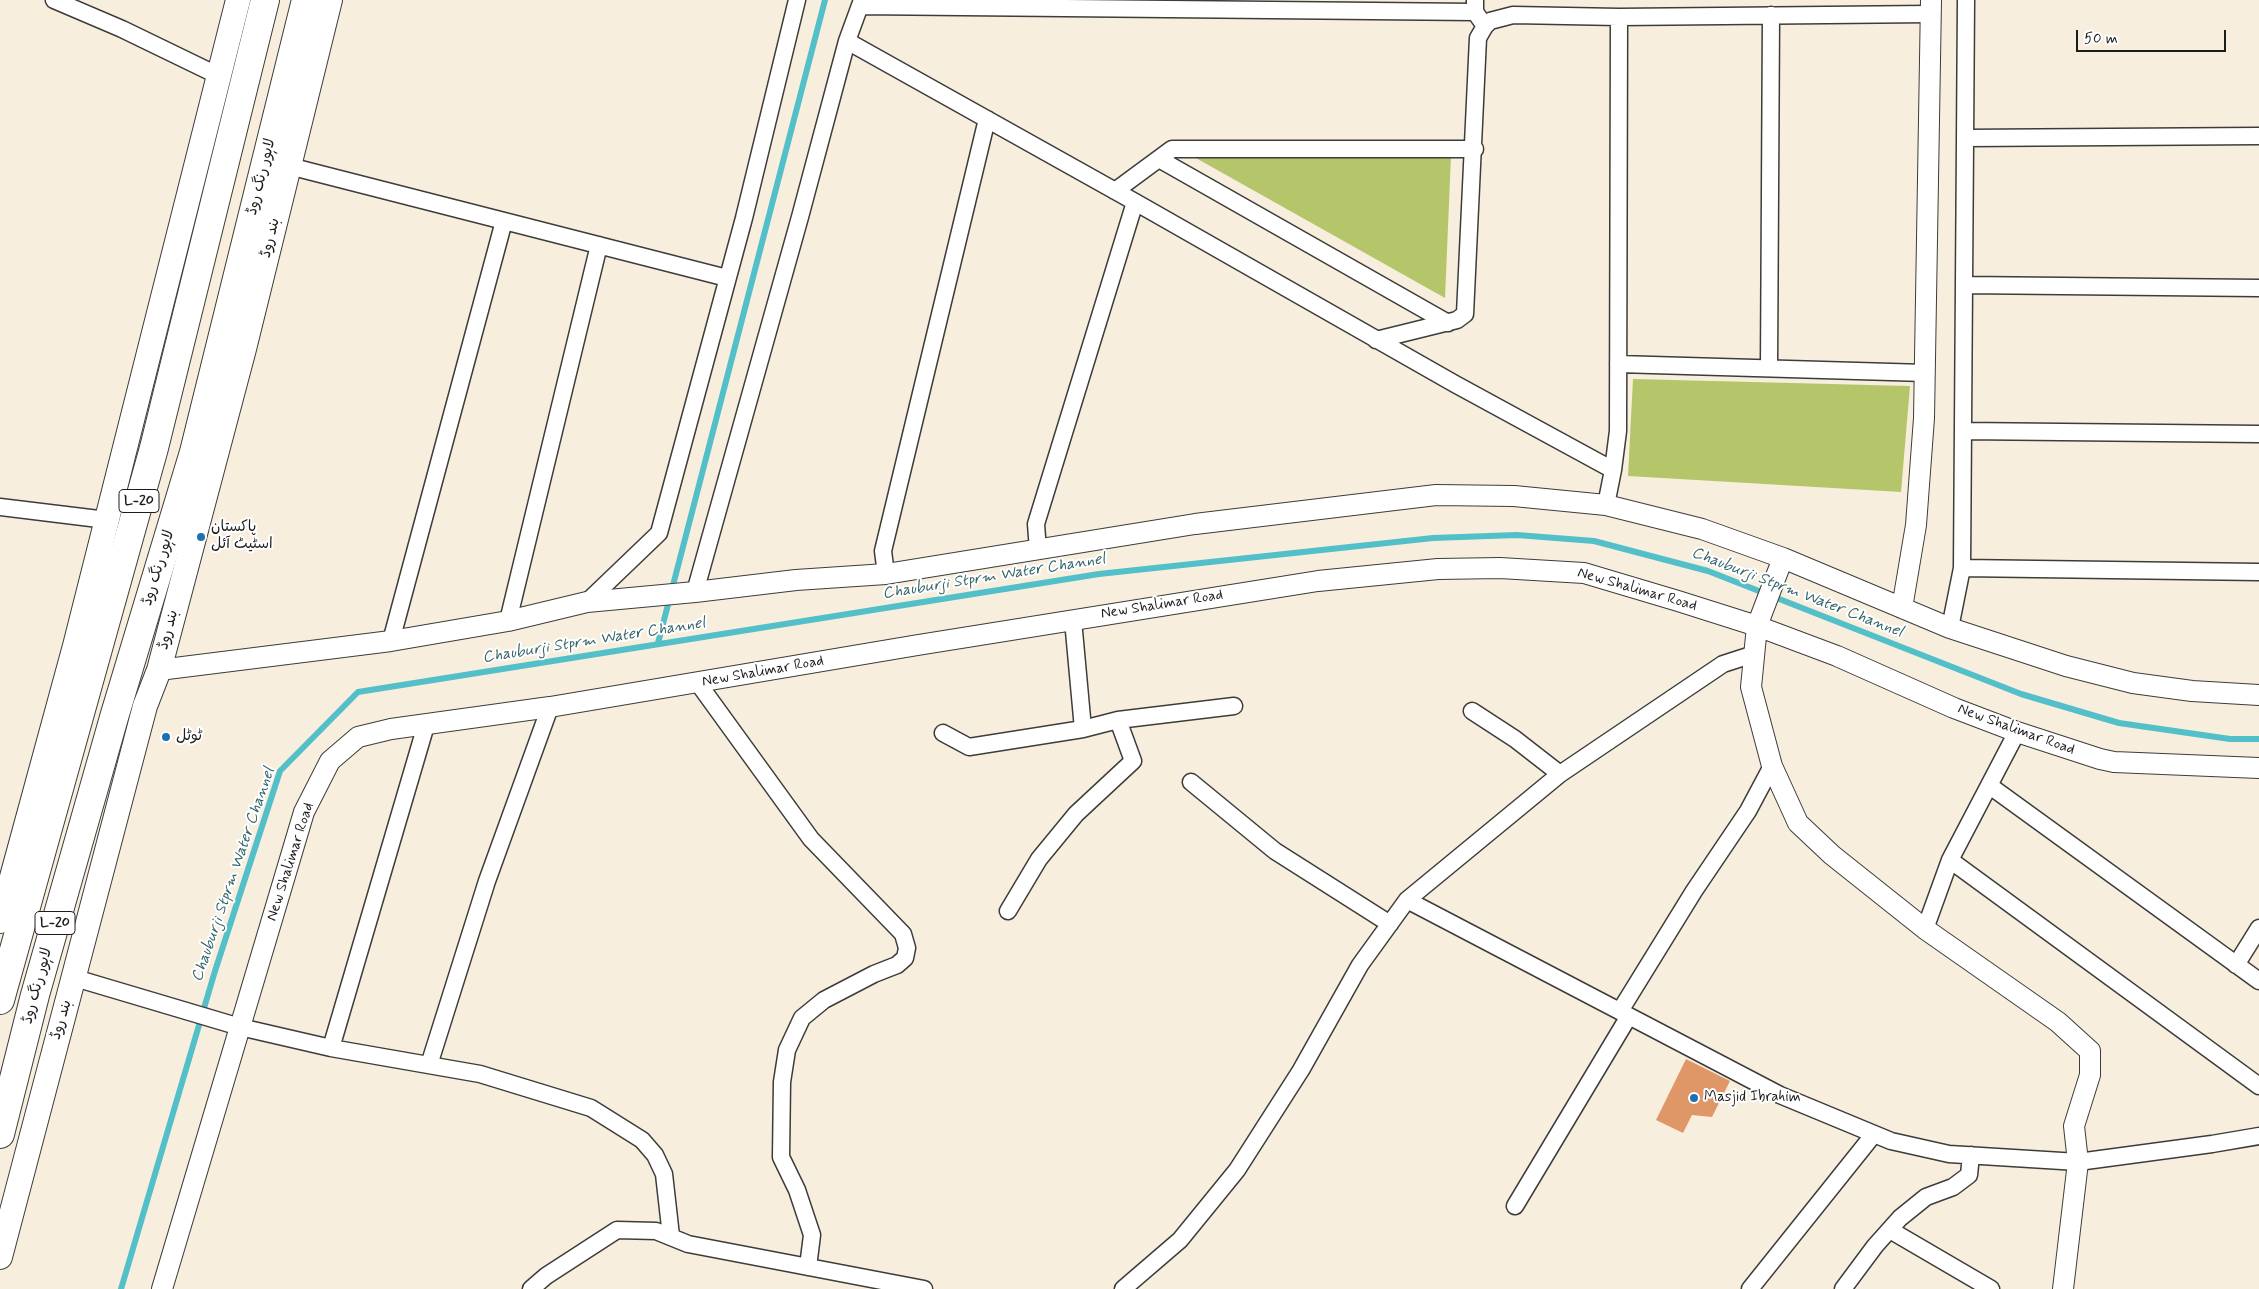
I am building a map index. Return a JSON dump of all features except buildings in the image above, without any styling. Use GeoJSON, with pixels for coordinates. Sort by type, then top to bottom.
{"type":"FeatureCollection","features":[{"type":"Feature","properties":{"kind":"highway","name":"L-20"},"geometry":{"type":"LineString","coordinates":[[0,1000],[154,448],[265,0]]}},
{"type":"Feature","properties":{"kind":"highway","name":"لاہور رنگ روڈ"},"geometry":{"type":"LineString","coordinates":[[0,1134],[35,996],[115,714],[194,452],[306,0]]}},
{"type":"Feature","properties":{"kind":"main road"},"geometry":{"type":"LineString","coordinates":[[0,921],[75,646],[238,0]]}},
{"type":"Feature","properties":{"kind":"main road","name":"بند روڈ"},"geometry":{"type":"LineString","coordinates":[[0,1257],[56,1042],[75,978],[145,706],[159,670],[244,349],[330,0]]}},
{"type":"Feature","properties":{"kind":"street"},"geometry":{"type":"LineString","coordinates":[[54,0],[122,29],[219,76]]}},
{"type":"Feature","properties":{"kind":"street"},"geometry":{"type":"LineString","coordinates":[[587,602],[659,533],[728,278],[797,0]]}},
{"type":"Feature","properties":{"kind":"street"},"geometry":{"type":"LineString","coordinates":[[1950,628],[1962,568],[1966,0]]}},
{"type":"Feature","properties":{"kind":"street"},"geometry":{"type":"LineString","coordinates":[[690,593],[800,217],[847,41],[861,3],[1478,13],[1490,22],[1512,15],[1771,15],[1931,7],[1924,418],[1916,525],[1902,608]]}},
{"type":"Feature","properties":{"kind":"street"},"geometry":{"type":"LineString","coordinates":[[1376,340],[1448,323],[1462,318],[1465,314],[1474,149],[1478,13]]}},
{"type":"Feature","properties":{"kind":"street"},"geometry":{"type":"LineString","coordinates":[[1768,368],[1771,15]]}},
{"type":"Feature","properties":{"kind":"street"},"geometry":{"type":"LineString","coordinates":[[1606,506],[1618,431],[1619,16]]}},
{"type":"Feature","properties":{"kind":"street"},"geometry":{"type":"LineString","coordinates":[[847,41],[1135,202],[1376,340],[1613,470]]}},
{"type":"Feature","properties":{"kind":"street"},"geometry":{"type":"LineString","coordinates":[[886,574],[883,551],[987,119]]}},
{"type":"Feature","properties":{"kind":"street"},"geometry":{"type":"LineString","coordinates":[[1965,138],[2259,136]]}},
{"type":"Feature","properties":{"kind":"street"},"geometry":{"type":"LineString","coordinates":[[1115,191],[1172,149],[1474,149]]}},
{"type":"Feature","properties":{"kind":"street"},"geometry":{"type":"LineString","coordinates":[[1159,158],[1448,323]]}},
{"type":"Feature","properties":{"kind":"street"},"geometry":{"type":"LineString","coordinates":[[289,166],[728,278]]}},
{"type":"Feature","properties":{"kind":"street"},"geometry":{"type":"LineString","coordinates":[[1038,550],[1036,524],[1135,202]]}},
{"type":"Feature","properties":{"kind":"street"},"geometry":{"type":"LineString","coordinates":[[391,641],[504,221]]}},
{"type":"Feature","properties":{"kind":"street"},"geometry":{"type":"LineString","coordinates":[[508,621],[599,245]]}},
{"type":"Feature","properties":{"kind":"street"},"geometry":{"type":"LineString","coordinates":[[1964,285],[2259,288]]}},
{"type":"Feature","properties":{"kind":"street"},"geometry":{"type":"LineString","coordinates":[[1618,364],[1925,373]]}},
{"type":"Feature","properties":{"kind":"street"},"geometry":{"type":"LineString","coordinates":[[1963,431],[2259,434]]}},
{"type":"Feature","properties":{"kind":"street"},"geometry":{"type":"LineString","coordinates":[[159,670],[391,641],[508,621],[587,602],[690,593],[796,580],[886,574],[1195,524],[1436,495],[1514,496],[1606,506],[1702,529],[1779,567],[1902,608],[1950,628],[2066,666],[2133,683],[2192,691],[2259,694]]}},
{"type":"Feature","properties":{"kind":"street"},"geometry":{"type":"LineString","coordinates":[[0,507],[107,520]]}},
{"type":"Feature","properties":{"kind":"street"},"geometry":{"type":"LineString","coordinates":[[1779,567],[1758,622],[1751,687],[1772,766],[1798,823],[1832,855],[1925,929],[2058,1022],[2090,1051],[2090,1075],[2074,1126],[2078,1162],[2063,1289]]}},
{"type":"Feature","properties":{"kind":"street","name":"New Shalimar Road"},"geometry":{"type":"LineString","coordinates":[[162,1289],[304,812],[330,760],[358,738],[391,729],[550,707],[1073,620],[1318,582],[1438,569],[1500,568],[1584,572],[1758,622],[1954,708],[2017,732],[2114,762],[2259,768]]}},
{"type":"Feature","properties":{"kind":"street"},"geometry":{"type":"LineString","coordinates":[[1962,568],[2259,572]]}},
{"type":"Feature","properties":{"kind":"street"},"geometry":{"type":"LineString","coordinates":[[1073,620],[1084,730]]}},
{"type":"Feature","properties":{"kind":"street"},"geometry":{"type":"LineString","coordinates":[[1123,1289],[1180,1240],[1237,1170],[1301,1070],[1360,965],[1407,900],[1560,774],[1724,664],[1754,654]]}},
{"type":"Feature","properties":{"kind":"street"},"geometry":{"type":"LineString","coordinates":[[698,683],[811,839],[903,934],[907,948],[905,958],[897,965],[874,974],[824,1000],[802,1018],[787,1050],[782,1082],[781,1157],[797,1190],[812,1235],[808,1267]]}},
{"type":"Feature","properties":{"kind":"street"},"geometry":{"type":"LineString","coordinates":[[943,733],[969,747],[1084,730],[1118,720],[1234,706]]}},
{"type":"Feature","properties":{"kind":"street"},"geometry":{"type":"LineString","coordinates":[[429,1065],[487,881],[550,707]]}},
{"type":"Feature","properties":{"kind":"street"},"geometry":{"type":"LineString","coordinates":[[1472,711],[1515,738],[1560,774]]}},
{"type":"Feature","properties":{"kind":"street"},"geometry":{"type":"LineString","coordinates":[[1008,912],[1039,859],[1076,814],[1133,761],[1118,720]]}},
{"type":"Feature","properties":{"kind":"street"},"geometry":{"type":"LineString","coordinates":[[331,1048],[426,725]]}},
{"type":"Feature","properties":{"kind":"street"},"geometry":{"type":"LineString","coordinates":[[1925,929],[1950,860],[2017,732]]}},
{"type":"Feature","properties":{"kind":"street"},"geometry":{"type":"LineString","coordinates":[[1515,1206],[1694,890],[1748,811],[1772,766]]}},
{"type":"Feature","properties":{"kind":"street"},"geometry":{"type":"LineString","coordinates":[[1191,782],[1275,852],[1390,924]]}},
{"type":"Feature","properties":{"kind":"street"},"geometry":{"type":"LineString","coordinates":[[1990,786],[2259,982]]}},
{"type":"Feature","properties":{"kind":"street"},"geometry":{"type":"LineString","coordinates":[[1950,860],[2259,1086]]}},
{"type":"Feature","properties":{"kind":"street"},"geometry":{"type":"LineString","coordinates":[[1407,900],[1780,1095],[1891,1141],[1949,1154],[2078,1162],[2259,1136]]}},
{"type":"Feature","properties":{"kind":"street"},"geometry":{"type":"LineString","coordinates":[[2236,965],[2259,928]]}},
{"type":"Feature","properties":{"kind":"street"},"geometry":{"type":"LineString","coordinates":[[75,978],[240,1027],[331,1048],[480,1074],[591,1108],[642,1140],[655,1155],[664,1174],[672,1236]]}},
{"type":"Feature","properties":{"kind":"street"},"geometry":{"type":"LineString","coordinates":[[1750,1289],[1874,1134]]}},
{"type":"Feature","properties":{"kind":"street"},"geometry":{"type":"LineString","coordinates":[[1843,1289],[1900,1218],[1926,1196],[1953,1187],[1970,1175],[1971,1155]]}},
{"type":"Feature","properties":{"kind":"street"},"geometry":{"type":"LineString","coordinates":[[531,1289],[546,1276],[617,1230],[656,1231],[688,1244],[924,1289]]}},
{"type":"Feature","properties":{"kind":"street"},"geometry":{"type":"LineString","coordinates":[[1890,1230],[1991,1289]]}},
{"type":"Feature","properties":{"kind":"green space"},"geometry":{"type":"Polygon","coordinates":[[[1187,153],[1451,156],[1445,298],[1187,153]]]}},
{"type":"Feature","properties":{"kind":"green space"},"geometry":{"type":"Polygon","coordinates":[[[1633,379],[1910,386],[1901,492],[1628,476],[1633,379]]]}},
{"type":"Feature","properties":{"kind":"waterway"},"geometry":{"type":"LineString","coordinates":[[658,643],[825,0]]}},
{"type":"Feature","properties":{"kind":"waterway","name":"Chauburji Stprm Water Channel"},"geometry":{"type":"LineString","coordinates":[[121,1289],[215,971],[280,771],[358,692],[1099,574],[1433,538],[1517,535],[1594,541],[1708,571],[2021,694],[2119,723],[2230,739],[2259,739]]}},
{"type":"Feature","properties":{"kind":"place","name":"پاکستان اسٹیٹ آئل"},"geometry":{"type":"Point","coordinates":[201,537]}},
{"type":"Feature","properties":{"kind":"place","name":"ٹوٹل"},"geometry":{"type":"Point","coordinates":[166,737]}},
{"type":"Feature","properties":{"kind":"place","name":"Masjid Ibrahim"},"geometry":{"type":"Point","coordinates":[1694,1098]}}]}
